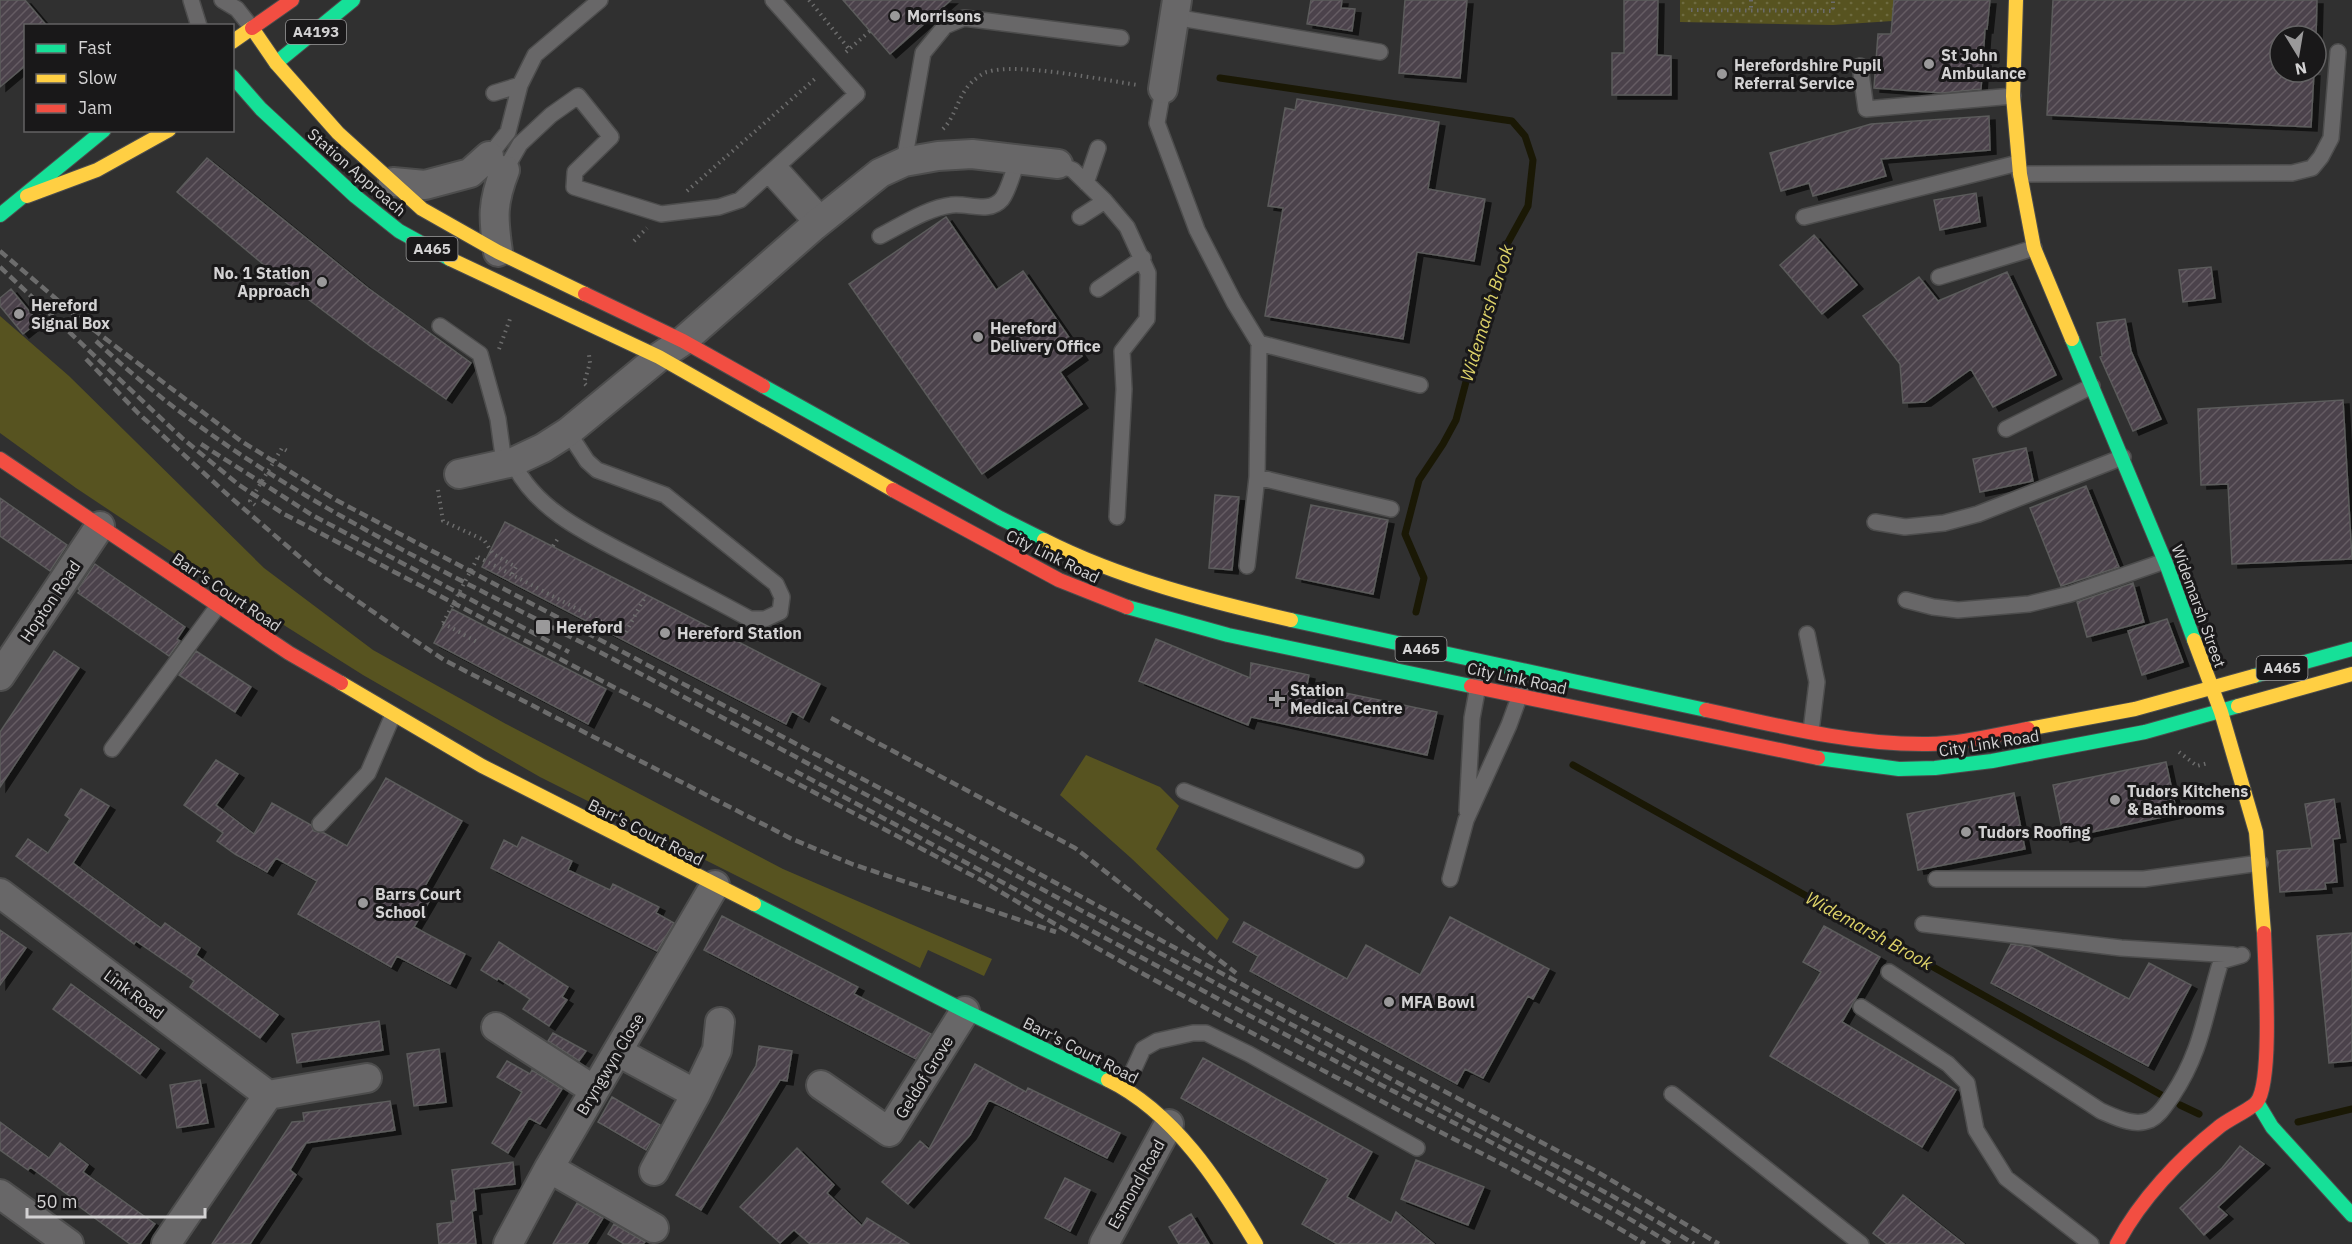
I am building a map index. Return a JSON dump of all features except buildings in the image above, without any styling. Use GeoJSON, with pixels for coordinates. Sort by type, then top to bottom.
{"type":"FeatureCollection","features":[{"type":"Feature","properties":{"kind":"main road","name":"A4193"},"geometry":{"type":"LineString","coordinates":[[252,28],[292,0]]}},
{"type":"Feature","properties":{"kind":"main road","name":"A4193"},"geometry":{"type":"LineString","coordinates":[[272,66],[353,0]]}},
{"type":"Feature","properties":{"kind":"main road","name":"Widemarsh Street"},"geometry":{"type":"LineString","coordinates":[[2016,0],[2013,96],[2019,169],[2034,248],[2165,561],[2221,712],[2248,801],[2260,863],[2266,956],[2267,1039],[2264,1080],[2258,1102]]}},
{"type":"Feature","properties":{"kind":"main road"},"geometry":{"type":"LineString","coordinates":[[234,41],[252,28]]}},
{"type":"Feature","properties":{"kind":"main road","name":"Station Approach"},"geometry":{"type":"LineString","coordinates":[[252,28],[272,66],[338,133],[422,209],[498,252],[683,341]]}},
{"type":"Feature","properties":{"kind":"main road","name":"Station Approach"},"geometry":{"type":"LineString","coordinates":[[241,87],[261,110],[355,196],[399,231],[460,265],[658,357]]}},
{"type":"Feature","properties":{"kind":"main road"},"geometry":{"type":"LineString","coordinates":[[0,215],[27,196],[80,147],[101,132]]}},
{"type":"Feature","properties":{"kind":"main road"},"geometry":{"type":"LineString","coordinates":[[27,196],[97,170],[165,132]]}},
{"type":"Feature","properties":{"kind":"main road","name":"City Link Road"},"geometry":{"type":"LineString","coordinates":[[683,341],[1000,518],[1086,560],[1228,606],[1483,663],[1811,731],[1869,741],[1930,744],[1981,738],[2135,709],[2352,649]]}},
{"type":"Feature","properties":{"kind":"main road","name":"City Link Road"},"geometry":{"type":"LineString","coordinates":[[658,357],[988,543],[1059,580],[1138,611],[1228,635],[1801,755],[1899,769],[1935,768],[1992,761],[2145,732],[2352,674]]}},
{"type":"Feature","properties":{"kind":"main road","name":"Barr's Court Road"},"geometry":{"type":"LineString","coordinates":[[0,459],[289,653],[482,766],[965,1011],[1125,1088],[1169,1124],[1207,1168],[1256,1244]]}},
{"type":"Feature","properties":{"kind":"main road"},"geometry":{"type":"LineString","coordinates":[[2117,1244],[2126,1225],[2200,1143],[2228,1119],[2258,1102],[2272,1127],[2352,1215]]}},
{"type":"Feature","properties":{"kind":"street"},"geometry":{"type":"LineString","coordinates":[[1163,89],[1176,8]]}},
{"type":"Feature","properties":{"kind":"street"},"geometry":{"type":"LineString","coordinates":[[448,482],[508,463],[543,448],[568,432],[658,357],[683,341],[820,221],[906,151],[938,156],[972,154],[1058,164]]}},
{"type":"Feature","properties":{"kind":"street"},"geometry":{"type":"LineString","coordinates":[[393,182],[425,185],[497,163],[494,224],[498,252]]}},
{"type":"Feature","properties":{"kind":"street","name":"Hopton Road"},"geometry":{"type":"LineString","coordinates":[[0,676],[100,526]]}},
{"type":"Feature","properties":{"kind":"street","name":"Bryngwyn Close"},"geometry":{"type":"LineString","coordinates":[[508,1244],[549,1168],[715,885]]}},
{"type":"Feature","properties":{"kind":"street","name":"Link Road"},"geometry":{"type":"LineString","coordinates":[[0,893],[268,1095]]}},
{"type":"Feature","properties":{"kind":"street","name":"Geldof Grove"},"geometry":{"type":"LineString","coordinates":[[821,1085],[889,1132],[965,1011]]}},
{"type":"Feature","properties":{"kind":"street"},"geometry":{"type":"LineString","coordinates":[[654,1171],[717,1050],[720,1022]]}},
{"type":"Feature","properties":{"kind":"street"},"geometry":{"type":"LineString","coordinates":[[496,1027],[594,1090]]}},
{"type":"Feature","properties":{"kind":"street"},"geometry":{"type":"LineString","coordinates":[[618,1052],[696,1094]]}},
{"type":"Feature","properties":{"kind":"street"},"geometry":{"type":"LineString","coordinates":[[166,1244],[268,1095],[367,1078]]}},
{"type":"Feature","properties":{"kind":"street","name":"Esmond Road"},"geometry":{"type":"LineString","coordinates":[[1104,1244],[1169,1124]]}},
{"type":"Feature","properties":{"kind":"street"},"geometry":{"type":"LineString","coordinates":[[549,1168],[654,1228]]}},
{"type":"Feature","properties":{"kind":"street"},"geometry":{"type":"LineString","coordinates":[[0,1194],[69,1244]]}},
{"type":"Feature","properties":{"kind":"lane"},"geometry":{"type":"LineString","coordinates":[[191,0],[199,24]]}},
{"type":"Feature","properties":{"kind":"lane"},"geometry":{"type":"LineString","coordinates":[[222,0],[237,9],[252,28]]}},
{"type":"Feature","properties":{"kind":"lane"},"geometry":{"type":"LineString","coordinates":[[497,163],[508,132],[519,85],[535,55],[600,0]]}},
{"type":"Feature","properties":{"kind":"lane"},"geometry":{"type":"LineString","coordinates":[[497,163],[558,109],[578,96],[611,137],[575,172],[574,187],[661,213],[731,204],[740,200],[857,94],[773,0]]}},
{"type":"Feature","properties":{"kind":"lane"},"geometry":{"type":"LineString","coordinates":[[1176,8],[1380,52]]}},
{"type":"Feature","properties":{"kind":"lane"},"geometry":{"type":"LineString","coordinates":[[906,151],[923,52],[945,26],[964,18],[1121,38]]}},
{"type":"Feature","properties":{"kind":"lane"},"geometry":{"type":"LineString","coordinates":[[1804,217],[2019,169],[2292,173],[2312,168],[2331,138],[2338,52]]}},
{"type":"Feature","properties":{"kind":"lane"},"geometry":{"type":"LineString","coordinates":[[1860,66],[1866,110],[2013,96]]}},
{"type":"Feature","properties":{"kind":"lane"},"geometry":{"type":"LineString","coordinates":[[494,93],[519,85]]}},
{"type":"Feature","properties":{"kind":"lane"},"geometry":{"type":"LineString","coordinates":[[1163,89],[1157,123],[1197,230],[1234,302],[1259,343],[1257,477],[1246,566]]}},
{"type":"Feature","properties":{"kind":"lane"},"geometry":{"type":"LineString","coordinates":[[1086,183],[1098,148]]}},
{"type":"Feature","properties":{"kind":"lane"},"geometry":{"type":"LineString","coordinates":[[880,236],[923,214],[953,205],[980,207],[993,205],[1002,198],[1018,160]]}},
{"type":"Feature","properties":{"kind":"lane"},"geometry":{"type":"LineString","coordinates":[[1058,164],[1073,170],[1128,227],[1148,273],[1147,319],[1122,351],[1125,389],[1117,517]]}},
{"type":"Feature","properties":{"kind":"lane"},"geometry":{"type":"LineString","coordinates":[[774,171],[820,221]]}},
{"type":"Feature","properties":{"kind":"lane"},"geometry":{"type":"LineString","coordinates":[[1080,217],[1105,201]]}},
{"type":"Feature","properties":{"kind":"lane"},"geometry":{"type":"LineString","coordinates":[[1939,277],[2034,248]]}},
{"type":"Feature","properties":{"kind":"lane"},"geometry":{"type":"LineString","coordinates":[[1098,290],[1143,258]]}},
{"type":"Feature","properties":{"kind":"lane"},"geometry":{"type":"LineString","coordinates":[[440,326],[480,354],[508,463],[532,491],[569,522],[750,619],[765,619],[780,612],[782,597],[776,584],[665,495],[597,470],[587,460],[568,432]]}},
{"type":"Feature","properties":{"kind":"lane"},"geometry":{"type":"LineString","coordinates":[[1259,343],[1420,385]]}},
{"type":"Feature","properties":{"kind":"lane"},"geometry":{"type":"LineString","coordinates":[[2006,429],[2092,386]]}},
{"type":"Feature","properties":{"kind":"lane"},"geometry":{"type":"LineString","coordinates":[[1875,522],[1905,527],[1944,523],[1977,513],[2123,458]]}},
{"type":"Feature","properties":{"kind":"lane"},"geometry":{"type":"LineString","coordinates":[[1257,477],[1391,509]]}},
{"type":"Feature","properties":{"kind":"lane"},"geometry":{"type":"LineString","coordinates":[[1906,600],[1958,610],[2029,604],[2070,594],[2165,561]]}},
{"type":"Feature","properties":{"kind":"lane"},"geometry":{"type":"LineString","coordinates":[[112,749],[218,606]]}},
{"type":"Feature","properties":{"kind":"lane"},"geometry":{"type":"LineString","coordinates":[[1808,634],[1817,682],[1811,731]]}},
{"type":"Feature","properties":{"kind":"lane"},"geometry":{"type":"LineString","coordinates":[[1466,820],[1472,718],[1483,663]]}},
{"type":"Feature","properties":{"kind":"lane"},"geometry":{"type":"LineString","coordinates":[[1450,879],[1466,820],[1509,725],[1526,672]]}},
{"type":"Feature","properties":{"kind":"lane"},"geometry":{"type":"LineString","coordinates":[[320,824],[368,774],[393,715]]}},
{"type":"Feature","properties":{"kind":"lane"},"geometry":{"type":"LineString","coordinates":[[1184,791],[1356,860]]}},
{"type":"Feature","properties":{"kind":"lane"},"geometry":{"type":"LineString","coordinates":[[1936,879],[2144,879],[2260,863]]}},
{"type":"Feature","properties":{"kind":"lane"},"geometry":{"type":"LineString","coordinates":[[1923,924],[2121,948],[2266,956]]}},
{"type":"Feature","properties":{"kind":"lane"},"geometry":{"type":"LineString","coordinates":[[1889,972],[2101,1111],[2127,1121],[2149,1120],[2162,1110],[2192,1064],[2222,961],[2242,955]]}},
{"type":"Feature","properties":{"kind":"lane"},"geometry":{"type":"LineString","coordinates":[[1861,1007],[1948,1064],[1967,1083],[1976,1130],[2006,1178],[2091,1244]]}},
{"type":"Feature","properties":{"kind":"lane"},"geometry":{"type":"LineString","coordinates":[[1125,1088],[1143,1050],[1156,1041],[1192,1033],[1206,1033],[1249,1054],[1417,1148]]}},
{"type":"Feature","properties":{"kind":"lane"},"geometry":{"type":"LineString","coordinates":[[1672,1094],[1861,1244]]}},
{"type":"Feature","properties":{"kind":"path"},"geometry":{"type":"LineString","coordinates":[[809,0],[849,49]]}},
{"type":"Feature","properties":{"kind":"path"},"geometry":{"type":"LineString","coordinates":[[1751,0],[1751,11]]}},
{"type":"Feature","properties":{"kind":"path"},"geometry":{"type":"LineString","coordinates":[[1691,10],[1833,11],[1833,0]]}},
{"type":"Feature","properties":{"kind":"path"},"geometry":{"type":"LineString","coordinates":[[661,213],[870,32]]}},
{"type":"Feature","properties":{"kind":"path"},"geometry":{"type":"LineString","coordinates":[[906,151],[940,132],[950,122],[959,100],[971,83],[985,72],[1006,69],[1028,70],[1163,89]]}},
{"type":"Feature","properties":{"kind":"path"},"geometry":{"type":"LineString","coordinates":[[255,505],[250,501],[282,448],[289,452]]}},
{"type":"Feature","properties":{"kind":"path"},"geometry":{"type":"LineString","coordinates":[[448,482],[443,521],[484,540],[493,554],[516,567],[512,574]]}},
{"type":"Feature","properties":{"kind":"path"},"geometry":{"type":"LineString","coordinates":[[477,642],[443,623],[478,557],[625,634],[646,595]]}},
{"type":"Feature","properties":{"kind":"shaded area"},"geometry":{"type":"Polygon","coordinates":[[[1680,0],[1894,0],[1892,21],[1833,25],[1680,22],[1680,0]]]}},
{"type":"Feature","properties":{"kind":"shaded area"},"geometry":{"type":"Polygon","coordinates":[[[0,316],[69,376],[264,568],[373,650],[506,724],[783,869],[992,959],[984,976],[928,950],[920,968],[540,777],[363,675],[244,600],[76,488],[0,433],[0,316]]]}},
{"type":"Feature","properties":{"kind":"shaded area"},"geometry":{"type":"Polygon","coordinates":[[[1086,755],[1160,787],[1179,806],[1156,849],[1229,919],[1217,940],[1131,858],[1060,795],[1086,755]]]}},
{"type":"Feature","properties":{"kind":"waterway","name":"Widemarsh Brook"},"geometry":{"type":"LineString","coordinates":[[1220,78],[1512,121],[1525,136],[1533,160],[1528,206],[1506,246],[1487,325],[1473,355],[1456,420],[1419,480],[1405,534],[1424,578],[1416,612]]}},
{"type":"Feature","properties":{"kind":"waterway","name":"Widemarsh Brook"},"geometry":{"type":"LineString","coordinates":[[1573,765],[2165,1097]]}},
{"type":"Feature","properties":{"kind":"waterway","name":"Widemarsh Brook"},"geometry":{"type":"LineString","coordinates":[[2180,1105],[2199,1114]]}},
{"type":"Feature","properties":{"kind":"waterway","name":"Widemarsh Brook"},"geometry":{"type":"LineString","coordinates":[[2298,1122],[2352,1109]]}},
{"type":"Feature","properties":{"kind":"railway"},"geometry":{"type":"LineString","coordinates":[[0,251],[82,321],[241,441],[336,500],[957,829],[1267,998],[1594,1170],[1719,1244]]}},
{"type":"Feature","properties":{"kind":"railway"},"geometry":{"type":"LineString","coordinates":[[0,267],[182,438],[239,485],[284,514],[981,880],[1192,1000],[1527,1177],[1645,1244]]}},
{"type":"Feature","properties":{"kind":"railway"},"geometry":{"type":"LineString","coordinates":[[96,341],[154,391],[214,437],[278,479],[343,517],[1107,924],[1402,1085],[1586,1182],[1694,1244]]}},
{"type":"Feature","properties":{"kind":"railway"},"geometry":{"type":"LineString","coordinates":[[86,359],[138,413],[323,577],[444,660],[792,839],[852,864],[1056,932]]}},
{"type":"Feature","properties":{"kind":"railway"},"geometry":{"type":"LineString","coordinates":[[201,444],[312,515],[569,652]]}},
{"type":"Feature","properties":{"kind":"railway"},"geometry":{"type":"LineString","coordinates":[[831,718],[1075,848],[1236,973]]}},
{"type":"Feature","properties":{"kind":"railway"},"geometry":{"type":"LineString","coordinates":[[795,771],[1246,1014],[1538,1167],[1671,1244]]}},
{"type":"Feature","properties":{"kind":"traffic: fast"},"geometry":{"type":"LineString","coordinates":[[276,63],[353,0]]}},
{"type":"Feature","properties":{"kind":"traffic: fast"},"geometry":{"type":"LineString","coordinates":[[234,78],[261,109],[355,196],[399,231],[450,259]]}},
{"type":"Feature","properties":{"kind":"traffic: fast"},"geometry":{"type":"LineString","coordinates":[[0,215],[102,132]]}},
{"type":"Feature","properties":{"kind":"traffic: fast"},"geometry":{"type":"LineString","coordinates":[[2072,339],[2167,566],[2194,640]]}},
{"type":"Feature","properties":{"kind":"traffic: fast"},"geometry":{"type":"LineString","coordinates":[[763,386],[1000,518],[1044,540]]}},
{"type":"Feature","properties":{"kind":"traffic: fast"},"geometry":{"type":"LineString","coordinates":[[1127,607],[1228,635],[1471,686]]}},
{"type":"Feature","properties":{"kind":"traffic: fast"},"geometry":{"type":"LineString","coordinates":[[1291,620],[1706,710]]}},
{"type":"Feature","properties":{"kind":"traffic: fast"},"geometry":{"type":"LineString","coordinates":[[2254,676],[2352,649]]}},
{"type":"Feature","properties":{"kind":"traffic: fast"},"geometry":{"type":"LineString","coordinates":[[1818,758],[1899,769],[1935,768],[1992,761],[2145,732],[2238,706]]}},
{"type":"Feature","properties":{"kind":"traffic: fast"},"geometry":{"type":"LineString","coordinates":[[754,904],[965,1011],[1108,1080]]}},
{"type":"Feature","properties":{"kind":"traffic: fast"},"geometry":{"type":"LineString","coordinates":[[2257,1102],[2272,1127],[2352,1215]]}},
{"type":"Feature","properties":{"kind":"traffic: slow"},"geometry":{"type":"LineString","coordinates":[[2016,0],[2013,96],[2020,174],[2034,248],[2072,339]]}},
{"type":"Feature","properties":{"kind":"traffic: slow"},"geometry":{"type":"LineString","coordinates":[[234,41],[252,28],[276,63],[338,133],[422,209],[498,252],[585,294]]}},
{"type":"Feature","properties":{"kind":"traffic: slow"},"geometry":{"type":"LineString","coordinates":[[27,196],[97,170],[165,132]]}},
{"type":"Feature","properties":{"kind":"traffic: slow"},"geometry":{"type":"LineString","coordinates":[[450,259],[659,357],[893,490]]}},
{"type":"Feature","properties":{"kind":"traffic: slow"},"geometry":{"type":"LineString","coordinates":[[1044,540],[1103,566],[1165,588],[1291,620]]}},
{"type":"Feature","properties":{"kind":"traffic: slow"},"geometry":{"type":"LineString","coordinates":[[2194,640],[2221,712],[2256,832],[2264,933]]}},
{"type":"Feature","properties":{"kind":"traffic: slow"},"geometry":{"type":"LineString","coordinates":[[2238,706],[2352,674]]}},
{"type":"Feature","properties":{"kind":"traffic: slow"},"geometry":{"type":"LineString","coordinates":[[2028,729],[2135,709],[2254,676]]}},
{"type":"Feature","properties":{"kind":"traffic: slow"},"geometry":{"type":"LineString","coordinates":[[341,683],[482,766],[754,904]]}},
{"type":"Feature","properties":{"kind":"traffic: slow"},"geometry":{"type":"LineString","coordinates":[[1108,1080],[1154,1110],[1193,1151],[1227,1197],[1256,1244]]}},
{"type":"Feature","properties":{"kind":"traffic: jam"},"geometry":{"type":"LineString","coordinates":[[252,28],[292,0]]}},
{"type":"Feature","properties":{"kind":"traffic: jam"},"geometry":{"type":"LineString","coordinates":[[585,294],[683,341],[763,386]]}},
{"type":"Feature","properties":{"kind":"traffic: jam"},"geometry":{"type":"LineString","coordinates":[[0,459],[289,653],[341,683]]}},
{"type":"Feature","properties":{"kind":"traffic: jam"},"geometry":{"type":"LineString","coordinates":[[893,490],[1059,580],[1127,607]]}},
{"type":"Feature","properties":{"kind":"traffic: jam"},"geometry":{"type":"LineString","coordinates":[[1471,686],[1818,758]]}},
{"type":"Feature","properties":{"kind":"traffic: jam"},"geometry":{"type":"LineString","coordinates":[[1706,710],[1844,738],[1900,743],[1953,742],[2028,729]]}},
{"type":"Feature","properties":{"kind":"traffic: jam"},"geometry":{"type":"LineString","coordinates":[[2117,1244],[2149,1196],[2176,1166],[2219,1127],[2257,1102],[2262,1090],[2267,1047],[2264,933]]}},
{"type":"Feature","properties":{"kind":"place","name":"Morrisons"},"geometry":{"type":"Point","coordinates":[895,16]}},
{"type":"Feature","properties":{"kind":"place","name":"St John Ambulance"},"geometry":{"type":"Point","coordinates":[1929,64]}},
{"type":"Feature","properties":{"kind":"place","name":"Herefordshire Pupil Referral Service"},"geometry":{"type":"Point","coordinates":[1722,74]}},
{"type":"Feature","properties":{"kind":"place","name":"No. 1 Station Approach"},"geometry":{"type":"Point","coordinates":[322,282]}},
{"type":"Feature","properties":{"kind":"place","name":"Hereford Signal Box"},"geometry":{"type":"Point","coordinates":[19,314]}},
{"type":"Feature","properties":{"kind":"place","name":"Hereford Delivery Office"},"geometry":{"type":"Point","coordinates":[978,337]}},
{"type":"Feature","properties":{"kind":"place","name":"Hereford"},"geometry":{"type":"Point","coordinates":[543,627]}},
{"type":"Feature","properties":{"kind":"place","name":"Hereford Station"},"geometry":{"type":"Point","coordinates":[665,633]}},
{"type":"Feature","properties":{"kind":"place","name":"Station Medical Centre"},"geometry":{"type":"Point","coordinates":[1277,699]}},
{"type":"Feature","properties":{"kind":"place","name":"Tudors Kitchens & Bathrooms"},"geometry":{"type":"Point","coordinates":[2115,800]}},
{"type":"Feature","properties":{"kind":"place","name":"Tudors Roofing"},"geometry":{"type":"Point","coordinates":[1966,832]}},
{"type":"Feature","properties":{"kind":"place","name":"Barrs Court School"},"geometry":{"type":"Point","coordinates":[363,903]}},
{"type":"Feature","properties":{"kind":"place","name":"MFA Bowl"},"geometry":{"type":"Point","coordinates":[1389,1002]}}]}
